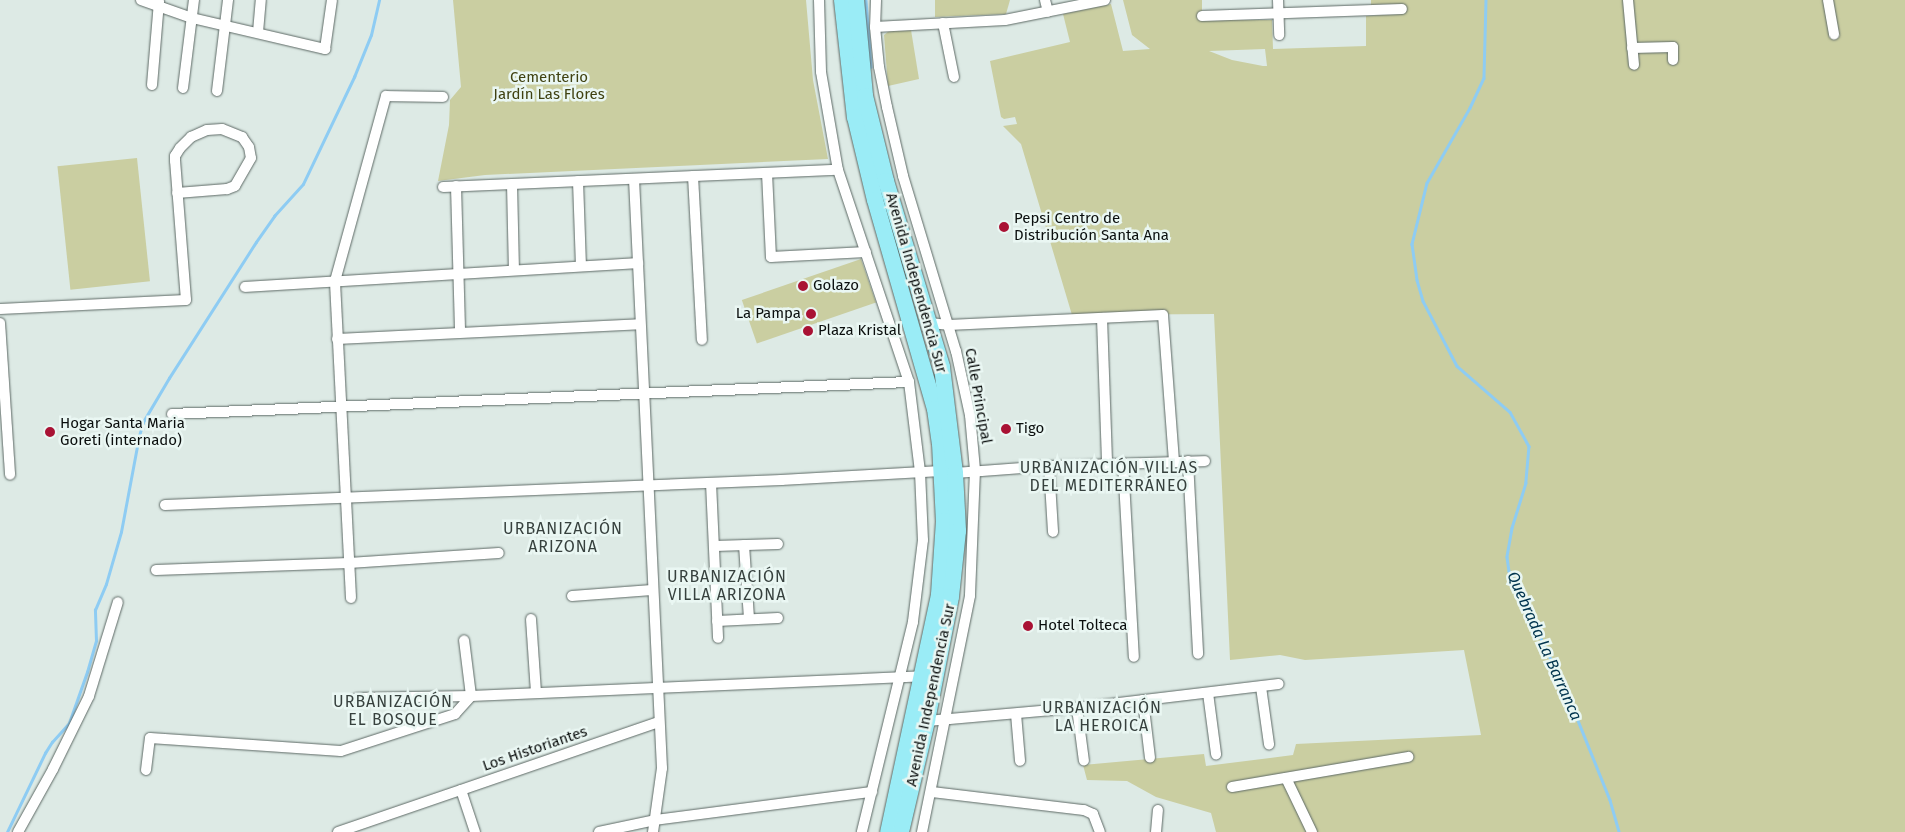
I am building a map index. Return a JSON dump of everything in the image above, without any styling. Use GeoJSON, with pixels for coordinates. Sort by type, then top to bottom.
{"type":"FeatureCollection","features":[{"type":"Feature","properties":{"kind":"highway","name":"Avenida Independencia Sur"},"geometry":{"type":"LineString","coordinates":[[842,0],[855,118],[875,200],[935,409],[958,531],[951,596],[928,721],[901,832]]}},
{"type":"Feature","properties":{"kind":"highway","name":"Avenida Independencia Sur"},"geometry":{"type":"LineString","coordinates":[[856,0],[865,96],[886,181],[930,323],[946,387],[948,472],[939,595],[888,832]]}},
{"type":"Feature","properties":{"kind":"street"},"geometry":{"type":"LineString","coordinates":[[141,0],[159,3],[192,18],[325,49],[332,0]]}},
{"type":"Feature","properties":{"kind":"street"},"geometry":{"type":"LineString","coordinates":[[183,88],[194,0]]}},
{"type":"Feature","properties":{"kind":"street"},"geometry":{"type":"LineString","coordinates":[[217,91],[228,0]]}},
{"type":"Feature","properties":{"kind":"street"},"geometry":{"type":"LineString","coordinates":[[258,32],[261,0]]}},
{"type":"Feature","properties":{"kind":"street"},"geometry":{"type":"LineString","coordinates":[[819,0],[821,72],[838,170],[910,382],[920,472],[923,540],[913,622],[862,832]]}},
{"type":"Feature","properties":{"kind":"street","name":"Calle Principal"},"geometry":{"type":"LineString","coordinates":[[876,0],[875,27],[879,67],[903,176],[948,325],[970,415],[975,470],[970,596],[951,719],[922,832]]}},
{"type":"Feature","properties":{"kind":"street"},"geometry":{"type":"LineString","coordinates":[[1045,0],[1048,12]]}},
{"type":"Feature","properties":{"kind":"street"},"geometry":{"type":"LineString","coordinates":[[875,27],[1005,20],[1105,0]]}},
{"type":"Feature","properties":{"kind":"street"},"geometry":{"type":"LineString","coordinates":[[1278,0],[1279,35]]}},
{"type":"Feature","properties":{"kind":"street"},"geometry":{"type":"LineString","coordinates":[[1628,0],[1634,65]]}},
{"type":"Feature","properties":{"kind":"street"},"geometry":{"type":"LineString","coordinates":[[1828,0],[1834,34]]}},
{"type":"Feature","properties":{"kind":"street"},"geometry":{"type":"LineString","coordinates":[[152,85],[159,3]]}},
{"type":"Feature","properties":{"kind":"street"},"geometry":{"type":"LineString","coordinates":[[1202,16],[1279,15],[1402,9]]}},
{"type":"Feature","properties":{"kind":"street"},"geometry":{"type":"LineString","coordinates":[[943,23],[954,77]]}},
{"type":"Feature","properties":{"kind":"street"},"geometry":{"type":"LineString","coordinates":[[1632,48],[1673,47],[1673,60]]}},
{"type":"Feature","properties":{"kind":"street"},"geometry":{"type":"LineString","coordinates":[[351,598],[337,339],[336,281],[386,96],[443,98]]}},
{"type":"Feature","properties":{"kind":"street"},"geometry":{"type":"LineString","coordinates":[[0,309],[186,300],[174,161],[177,152],[183,143],[198,134],[217,129],[230,131],[242,137],[249,147],[251,158],[235,186],[227,189],[177,193]]}},
{"type":"Feature","properties":{"kind":"street"},"geometry":{"type":"LineString","coordinates":[[443,187],[838,170]]}},
{"type":"Feature","properties":{"kind":"street"},"geometry":{"type":"LineString","coordinates":[[767,173],[771,257],[866,252]]}},
{"type":"Feature","properties":{"kind":"street"},"geometry":{"type":"LineString","coordinates":[[693,176],[702,340]]}},
{"type":"Feature","properties":{"kind":"street"},"geometry":{"type":"LineString","coordinates":[[886,181],[903,176]]}},
{"type":"Feature","properties":{"kind":"street"},"geometry":{"type":"LineString","coordinates":[[634,179],[647,485],[662,768],[653,832]]}},
{"type":"Feature","properties":{"kind":"street"},"geometry":{"type":"LineString","coordinates":[[578,181],[581,266]]}},
{"type":"Feature","properties":{"kind":"street"},"geometry":{"type":"LineString","coordinates":[[512,184],[514,270]]}},
{"type":"Feature","properties":{"kind":"street"},"geometry":{"type":"LineString","coordinates":[[456,186],[460,332]]}},
{"type":"Feature","properties":{"kind":"street"},"geometry":{"type":"LineString","coordinates":[[245,286],[638,263]]}},
{"type":"Feature","properties":{"kind":"street"},"geometry":{"type":"LineString","coordinates":[[930,323],[948,325],[1163,315],[1174,461]]}},
{"type":"Feature","properties":{"kind":"street"},"geometry":{"type":"LineString","coordinates":[[1102,318],[1107,463]]}},
{"type":"Feature","properties":{"kind":"street"},"geometry":{"type":"LineString","coordinates":[[0,323],[10,475]]}},
{"type":"Feature","properties":{"kind":"street"},"geometry":{"type":"LineString","coordinates":[[337,339],[640,324]]}},
{"type":"Feature","properties":{"kind":"street"},"geometry":{"type":"LineString","coordinates":[[172,414],[644,392],[910,382]]}},
{"type":"Feature","properties":{"kind":"street"},"geometry":{"type":"LineString","coordinates":[[1188,461],[1198,654]]}},
{"type":"Feature","properties":{"kind":"street"},"geometry":{"type":"LineString","coordinates":[[164,505],[711,483],[1107,463],[1205,461]]}},
{"type":"Feature","properties":{"kind":"street"},"geometry":{"type":"LineString","coordinates":[[1123,463],[1134,657]]}},
{"type":"Feature","properties":{"kind":"street"},"geometry":{"type":"LineString","coordinates":[[1049,466],[1053,532]]}},
{"type":"Feature","properties":{"kind":"street"},"geometry":{"type":"LineString","coordinates":[[711,483],[718,638]]}},
{"type":"Feature","properties":{"kind":"street"},"geometry":{"type":"LineString","coordinates":[[715,546],[778,544]]}},
{"type":"Feature","properties":{"kind":"street"},"geometry":{"type":"LineString","coordinates":[[744,545],[749,619]]}},
{"type":"Feature","properties":{"kind":"street"},"geometry":{"type":"LineString","coordinates":[[156,570],[349,563],[499,553]]}},
{"type":"Feature","properties":{"kind":"street"},"geometry":{"type":"LineString","coordinates":[[572,596],[652,590]]}},
{"type":"Feature","properties":{"kind":"street"},"geometry":{"type":"LineString","coordinates":[[18,832],[53,769],[89,696],[118,602]]}},
{"type":"Feature","properties":{"kind":"street"},"geometry":{"type":"LineString","coordinates":[[717,620],[778,618]]}},
{"type":"Feature","properties":{"kind":"street"},"geometry":{"type":"LineString","coordinates":[[531,619],[536,692]]}},
{"type":"Feature","properties":{"kind":"street"},"geometry":{"type":"LineString","coordinates":[[146,770],[150,738],[341,751],[455,714],[471,696],[464,640]]}},
{"type":"Feature","properties":{"kind":"street"},"geometry":{"type":"LineString","coordinates":[[357,698],[471,696],[658,686],[923,676]]}},
{"type":"Feature","properties":{"kind":"street"},"geometry":{"type":"LineString","coordinates":[[928,721],[1077,708],[1279,684]]}},
{"type":"Feature","properties":{"kind":"street"},"geometry":{"type":"LineString","coordinates":[[1261,687],[1269,744]]}},
{"type":"Feature","properties":{"kind":"street"},"geometry":{"type":"LineString","coordinates":[[1208,693],[1216,754]]}},
{"type":"Feature","properties":{"kind":"street"},"geometry":{"type":"LineString","coordinates":[[1143,700],[1150,758]]}},
{"type":"Feature","properties":{"kind":"street"},"geometry":{"type":"LineString","coordinates":[[1077,708],[1084,761]]}},
{"type":"Feature","properties":{"kind":"street"},"geometry":{"type":"LineString","coordinates":[[1016,714],[1020,761]]}},
{"type":"Feature","properties":{"kind":"street","name":"Los Historiantes"},"geometry":{"type":"LineString","coordinates":[[338,832],[659,722]]}},
{"type":"Feature","properties":{"kind":"street"},"geometry":{"type":"LineString","coordinates":[[1232,787],[1408,757]]}},
{"type":"Feature","properties":{"kind":"street"},"geometry":{"type":"LineString","coordinates":[[1286,778],[1312,832]]}},
{"type":"Feature","properties":{"kind":"street"},"geometry":{"type":"LineString","coordinates":[[461,790],[474,832]]}},
{"type":"Feature","properties":{"kind":"street"},"geometry":{"type":"LineString","coordinates":[[599,832],[655,820],[872,792]]}},
{"type":"Feature","properties":{"kind":"street"},"geometry":{"type":"LineString","coordinates":[[932,792],[1084,810],[1093,814],[1100,832]]}},
{"type":"Feature","properties":{"kind":"street"},"geometry":{"type":"LineString","coordinates":[[1156,832],[1158,810]]}},
{"type":"Feature","properties":{"kind":"green space","name":"Cementerio Jardín Las Flores"},"geometry":{"type":"Polygon","coordinates":[[[453,0],[806,0],[813,80],[828,159],[485,175],[438,181],[449,125],[450,100],[461,87],[453,0]]]}},
{"type":"Feature","properties":{"kind":"green space"},"geometry":{"type":"Polygon","coordinates":[[[935,0],[1010,0],[1006,14],[935,17],[935,0]]]}},
{"type":"Feature","properties":{"kind":"green space"},"geometry":{"type":"Polygon","coordinates":[[[1123,0],[1202,0],[1202,20],[1272,20],[1273,49],[1366,46],[1366,16],[1398,14],[1402,9],[1401,4],[1371,5],[1371,0],[1905,0],[1905,832],[1216,832],[1211,813],[1156,797],[1127,781],[1087,780],[1083,765],[1204,754],[1206,766],[1293,755],[1296,744],[1481,735],[1464,650],[1305,660],[1280,655],[1230,660],[1214,314],[1072,315],[1021,144],[1003,126],[1017,124],[1015,117],[1004,119],[1001,117],[990,61],[1070,42],[1063,14],[1111,4],[1123,51],[1150,49],[1132,35],[1123,0]],[[1265,49],[1209,51],[1232,60],[1267,66],[1265,49]]]}},
{"type":"Feature","properties":{"kind":"green space"},"geometry":{"type":"Polygon","coordinates":[[[911,30],[919,79],[888,86],[884,35],[889,31],[911,30]]]}},
{"type":"Feature","properties":{"kind":"green space"},"geometry":{"type":"Polygon","coordinates":[[[137,158],[150,281],[70,290],[57,166],[137,158]]]}},
{"type":"Feature","properties":{"kind":"green space","name":"Golazo"},"geometry":{"type":"Polygon","coordinates":[[[861,259],[876,302],[757,344],[742,300],[861,259]]]}},
{"type":"Feature","properties":{"kind":"waterway"},"geometry":{"type":"LineString","coordinates":[[7,832],[45,753],[69,723],[87,672],[96,641],[95,610],[106,584],[121,532],[143,422],[256,242],[274,216],[303,184],[354,77],[371,35],[379,0]]}},
{"type":"Feature","properties":{"kind":"waterway"},"geometry":{"type":"LineString","coordinates":[[866,0],[871,67]]}},
{"type":"Feature","properties":{"kind":"waterway","name":"Quebrada La Barranca"},"geometry":{"type":"LineString","coordinates":[[1486,0],[1484,78],[1470,108],[1427,183],[1412,244],[1417,280],[1423,301],[1457,366],[1510,412],[1529,446],[1526,483],[1512,528],[1507,557],[1509,571],[1567,693],[1610,800],[1619,832]]}},
{"type":"Feature","properties":{"kind":"place","name":"Pepsi Centro de Distribución Santa Ana"},"geometry":{"type":"Point","coordinates":[1004,227]}},
{"type":"Feature","properties":{"kind":"place","name":"Golazo"},"geometry":{"type":"Point","coordinates":[803,286]}},
{"type":"Feature","properties":{"kind":"place","name":"La Pampa"},"geometry":{"type":"Point","coordinates":[811,314]}},
{"type":"Feature","properties":{"kind":"place","name":"Plaza Kristal"},"geometry":{"type":"Point","coordinates":[808,331]}},
{"type":"Feature","properties":{"kind":"place","name":"Tigo"},"geometry":{"type":"Point","coordinates":[1006,429]}},
{"type":"Feature","properties":{"kind":"place","name":"Hogar Santa Maria Goreti (internado)"},"geometry":{"type":"Point","coordinates":[50,432]}},
{"type":"Feature","properties":{"kind":"place","name":"Hotel Tolteca"},"geometry":{"type":"Point","coordinates":[1028,626]}},
{"type":"Feature","properties":{"kind":"district","name":"URBANIZACIÓN VILLAS DEL MEDITERRÁNEO"},"geometry":{"type":"Point","coordinates":[1109,477]}},
{"type":"Feature","properties":{"kind":"district","name":"URBANIZACIÓN ARIZONA"},"geometry":{"type":"Point","coordinates":[563,538]}},
{"type":"Feature","properties":{"kind":"district","name":"URBANIZACIÓN VILLA ARIZONA"},"geometry":{"type":"Point","coordinates":[727,586]}},
{"type":"Feature","properties":{"kind":"district","name":"URBANIZACIÓN EL BOSQUE"},"geometry":{"type":"Point","coordinates":[393,711]}},
{"type":"Feature","properties":{"kind":"district","name":"URBANIZACIÓN LA HEROICA"},"geometry":{"type":"Point","coordinates":[1102,717]}}]}
